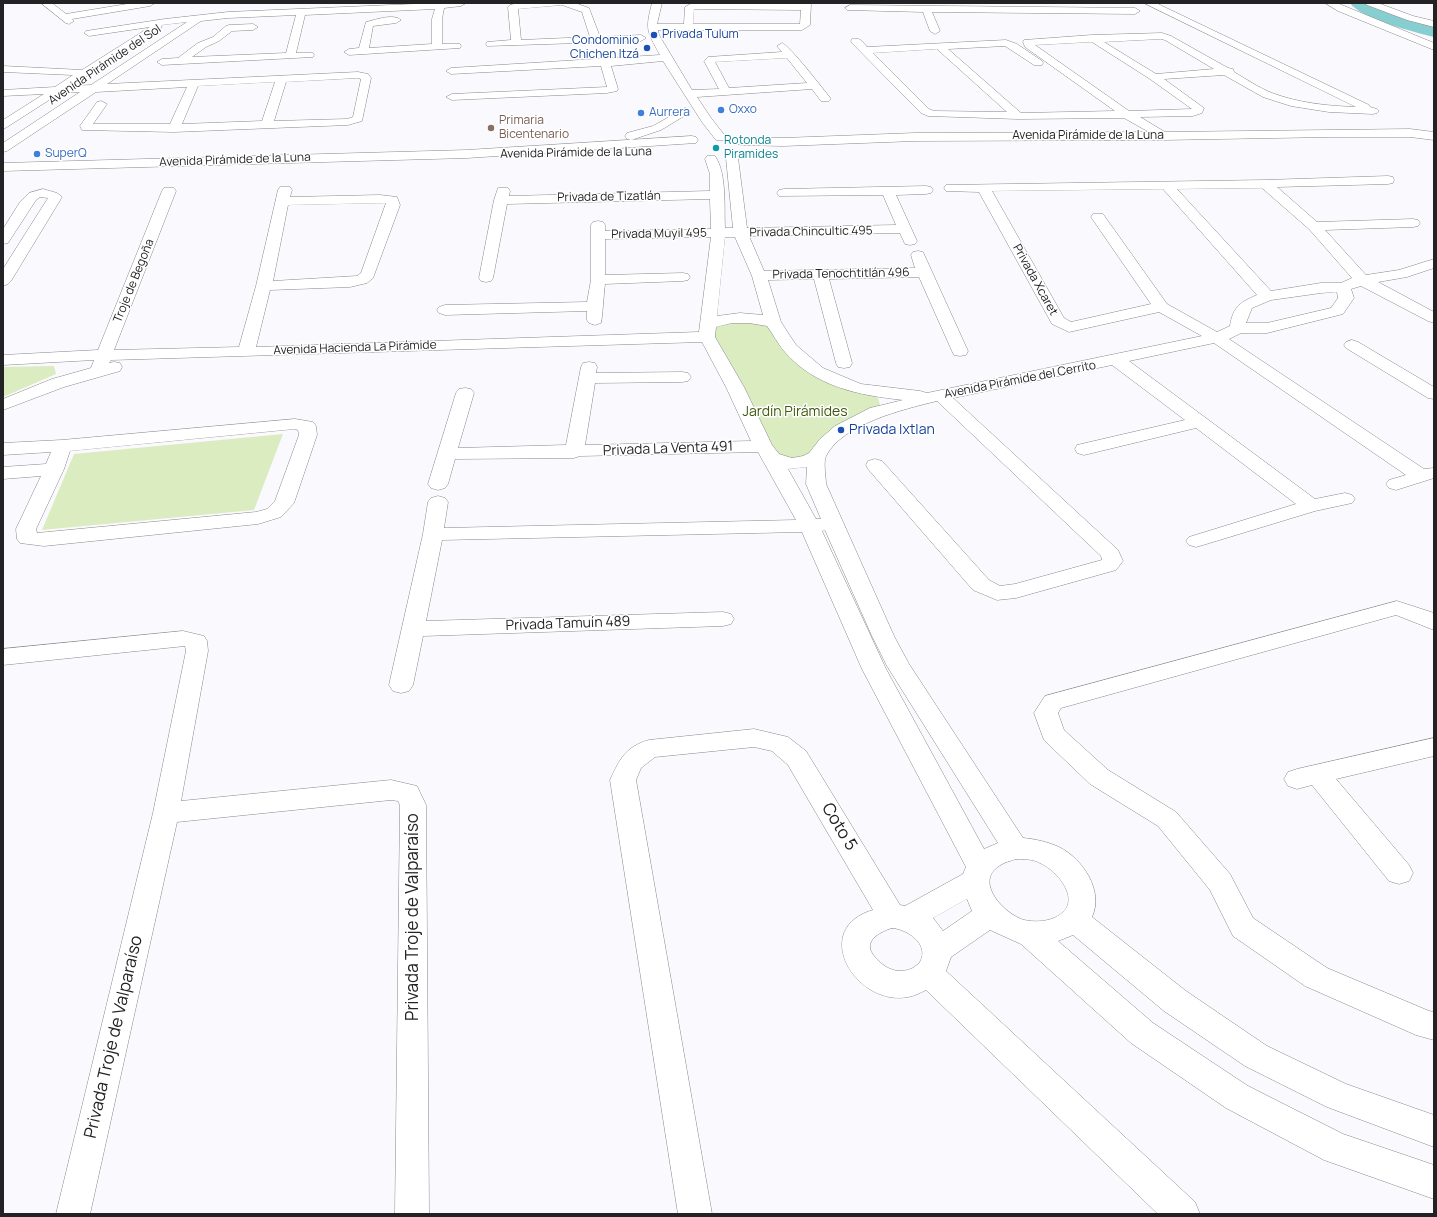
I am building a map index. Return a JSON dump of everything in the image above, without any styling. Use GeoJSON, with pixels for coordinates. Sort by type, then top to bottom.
{"type":"FeatureCollection","features":[{"type":"Feature","properties":{"kind":"street"},"geometry":{"type":"LineString","coordinates":[[46,3],[66,19],[150,3]]}},
{"type":"Feature","properties":{"kind":"street"},"geometry":{"type":"LineString","coordinates":[[418,3],[428,7]]}},
{"type":"Feature","properties":{"kind":"street"},"geometry":{"type":"LineString","coordinates":[[99,42],[86,31],[200,18],[428,7],[462,3]]}},
{"type":"Feature","properties":{"kind":"street"},"geometry":{"type":"LineString","coordinates":[[516,43],[513,7],[527,4],[559,3]]}},
{"type":"Feature","properties":{"kind":"street"},"geometry":{"type":"LineString","coordinates":[[566,3],[586,10],[595,37]]}},
{"type":"Feature","properties":{"kind":"street"},"geometry":{"type":"LineString","coordinates":[[657,3],[652,25],[668,61],[706,120],[720,137]]}},
{"type":"Feature","properties":{"kind":"street"},"geometry":{"type":"LineString","coordinates":[[1148,3],[1373,111],[1389,119],[1414,136]]}},
{"type":"Feature","properties":{"kind":"street"},"geometry":{"type":"LineString","coordinates":[[1330,3],[1341,9],[1434,47]]}},
{"type":"Feature","properties":{"kind":"street"},"geometry":{"type":"LineString","coordinates":[[1370,3],[1410,18],[1434,24]]}},
{"type":"Feature","properties":{"kind":"street"},"geometry":{"type":"LineString","coordinates":[[652,25],[802,27],[805,25],[806,5],[697,5],[690,7],[686,25]]}},
{"type":"Feature","properties":{"kind":"street"},"geometry":{"type":"LineString","coordinates":[[437,47],[434,19],[440,6]]}},
{"type":"Feature","properties":{"kind":"street"},"geometry":{"type":"LineString","coordinates":[[850,9],[1004,10],[1024,6],[1135,11]]}},
{"type":"Feature","properties":{"kind":"street","name":"Avenida Pirámide del Sol"},"geometry":{"type":"LineString","coordinates":[[3,148],[216,7]]}},
{"type":"Feature","properties":{"kind":"street"},"geometry":{"type":"LineString","coordinates":[[927,10],[935,31]]}},
{"type":"Feature","properties":{"kind":"street"},"geometry":{"type":"LineString","coordinates":[[1004,10],[1012,22]]}},
{"type":"Feature","properties":{"kind":"street","name":"Avenida Pirámide del Sol"},"geometry":{"type":"LineString","coordinates":[[3,125],[183,11]]}},
{"type":"Feature","properties":{"kind":"street"},"geometry":{"type":"LineString","coordinates":[[290,56],[294,25],[301,12]]}},
{"type":"Feature","properties":{"kind":"street"},"geometry":{"type":"LineString","coordinates":[[363,51],[369,24],[381,21],[409,20]]}},
{"type":"Feature","properties":{"kind":"street"},"geometry":{"type":"LineString","coordinates":[[181,61],[202,45],[216,39],[229,28],[259,27]]}},
{"type":"Feature","properties":{"kind":"street"},"geometry":{"type":"LineString","coordinates":[[491,44],[627,36],[640,33],[656,65]]}},
{"type":"Feature","properties":{"kind":"street"},"geometry":{"type":"LineString","coordinates":[[855,35],[866,50],[925,111],[932,114],[1018,116],[1128,115],[1193,113],[1198,111],[1198,108],[1154,77],[1092,38]]}},
{"type":"Feature","properties":{"kind":"street"},"geometry":{"type":"LineString","coordinates":[[1163,136],[1128,115],[1029,45],[1028,42],[1162,36],[1229,71],[1267,95],[1295,104],[1329,109],[1373,111]]}},
{"type":"Feature","properties":{"kind":"street"},"geometry":{"type":"LineString","coordinates":[[214,59],[221,44],[216,39]]}},
{"type":"Feature","properties":{"kind":"street"},"geometry":{"type":"LineString","coordinates":[[866,50],[1006,43],[1013,46],[1110,115],[1135,136]]}},
{"type":"Feature","properties":{"kind":"street"},"geometry":{"type":"LineString","coordinates":[[349,52],[456,46]]}},
{"type":"Feature","properties":{"kind":"street"},"geometry":{"type":"LineString","coordinates":[[782,46],[825,99]]}},
{"type":"Feature","properties":{"kind":"street"},"geometry":{"type":"LineString","coordinates":[[939,46],[1018,116]]}},
{"type":"Feature","properties":{"kind":"street"},"geometry":{"type":"LineString","coordinates":[[162,62],[309,55]]}},
{"type":"Feature","properties":{"kind":"street"},"geometry":{"type":"LineString","coordinates":[[721,90],[709,61],[712,59],[790,55]]}},
{"type":"Feature","properties":{"kind":"street"},"geometry":{"type":"LineString","coordinates":[[606,66],[613,89],[452,101],[451,67],[606,66],[637,63],[656,65],[668,61]]}},
{"type":"Feature","properties":{"kind":"street"},"geometry":{"type":"LineString","coordinates":[[3,69],[84,73]]}},
{"type":"Feature","properties":{"kind":"street"},"geometry":{"type":"LineString","coordinates":[[1154,77],[1229,71]]}},
{"type":"Feature","properties":{"kind":"street"},"geometry":{"type":"LineString","coordinates":[[3,93],[282,79],[364,76],[366,78],[358,119],[348,122],[93,130],[86,128],[102,104]]}},
{"type":"Feature","properties":{"kind":"street"},"geometry":{"type":"LineString","coordinates":[[267,124],[282,79]]}},
{"type":"Feature","properties":{"kind":"street"},"geometry":{"type":"LineString","coordinates":[[174,128],[194,84]]}},
{"type":"Feature","properties":{"kind":"street"},"geometry":{"type":"LineString","coordinates":[[688,91],[815,86]]}},
{"type":"Feature","properties":{"kind":"street"},"geometry":{"type":"LineString","coordinates":[[557,149],[620,139],[640,134],[657,128],[683,108],[695,133]]}},
{"type":"Feature","properties":{"kind":"street","name":"Avenida Pirámide de la Luna"},"geometry":{"type":"LineString","coordinates":[[3,166],[467,154],[686,152],[684,148],[695,133]]}},
{"type":"Feature","properties":{"kind":"street","name":"Avenida Pirámide de la Luna"},"geometry":{"type":"LineString","coordinates":[[467,154],[557,149],[695,133],[720,137],[745,145],[1414,136],[1434,137]]}},
{"type":"Feature","properties":{"kind":"street","name":"Avenida Pirámide de la Luna"},"geometry":{"type":"LineString","coordinates":[[745,145],[783,142],[915,137],[1334,137]]}},
{"type":"Feature","properties":{"kind":"street"},"geometry":{"type":"LineString","coordinates":[[745,145],[742,154],[732,158],[707,158],[716,174],[718,234],[707,331],[768,452],[810,526],[874,670],[977,874],[979,898],[990,914],[1008,927],[1029,933],[1056,932],[1075,920],[1082,907],[1082,892],[1073,874],[1065,865],[1050,855],[1032,849],[1015,848],[1000,851],[988,857],[977,874],[900,917]]}},
{"type":"Feature","properties":{"kind":"street"},"geometry":{"type":"LineString","coordinates":[[732,158],[741,233],[759,276],[773,322],[790,348],[817,372],[856,388],[871,391],[937,396],[1111,554],[1114,560],[1109,565],[1016,591],[997,593],[981,585],[875,465]]}},
{"type":"Feature","properties":{"kind":"street"},"geometry":{"type":"LineString","coordinates":[[951,188],[984,189],[1265,184],[1388,180]]}},
{"type":"Feature","properties":{"kind":"street"},"geometry":{"type":"LineString","coordinates":[[1265,184],[1314,226],[1362,280],[1434,318]]}},
{"type":"Feature","properties":{"kind":"street"},"geometry":{"type":"LineString","coordinates":[[1166,185],[1267,296]]}},
{"type":"Feature","properties":{"kind":"street","name":"Privada Xcaret"},"geometry":{"type":"LineString","coordinates":[[984,189],[1058,322],[1069,327],[1161,307]]}},
{"type":"Feature","properties":{"kind":"street"},"geometry":{"type":"LineString","coordinates":[[784,193],[926,190]]}},
{"type":"Feature","properties":{"kind":"street","name":"Troje de Begoña"},"geometry":{"type":"LineString","coordinates":[[98,371],[170,191]]}},
{"type":"Feature","properties":{"kind":"street"},"geometry":{"type":"LineString","coordinates":[[888,191],[960,351]]}},
{"type":"Feature","properties":{"kind":"street"},"geometry":{"type":"LineString","coordinates":[[3,240],[30,198],[42,194],[51,194],[55,197],[3,282]]}},
{"type":"Feature","properties":{"kind":"street"},"geometry":{"type":"LineString","coordinates":[[246,352],[264,286],[284,195],[392,200],[393,205],[368,275],[362,280],[350,282],[264,286]]}},
{"type":"Feature","properties":{"kind":"street","name":"Privada de Tizatlán"},"geometry":{"type":"LineString","coordinates":[[486,278],[502,195],[716,195]]}},
{"type":"Feature","properties":{"kind":"street"},"geometry":{"type":"LineString","coordinates":[[1098,217],[1161,307],[1217,338],[1427,474]]}},
{"type":"Feature","properties":{"kind":"street"},"geometry":{"type":"LineString","coordinates":[[1314,226],[1413,223]]}},
{"type":"Feature","properties":{"kind":"street","name":"Privada Chincultic 495"},"geometry":{"type":"LineString","coordinates":[[718,234],[904,229]]}},
{"type":"Feature","properties":{"kind":"street","name":"Privada Muyil 495"},"geometry":{"type":"LineString","coordinates":[[598,280],[599,230],[718,234]]}},
{"type":"Feature","properties":{"kind":"street"},"geometry":{"type":"LineString","coordinates":[[1238,328],[1239,319],[1246,305],[1267,296],[1321,288],[1343,287],[1362,280],[1402,274],[1434,263]]}},
{"type":"Feature","properties":{"kind":"street","name":"Privada Tenochtitlán 496"},"geometry":{"type":"LineString","coordinates":[[759,276],[924,272]]}},
{"type":"Feature","properties":{"kind":"street"},"geometry":{"type":"LineString","coordinates":[[820,275],[844,363]]}},
{"type":"Feature","properties":{"kind":"street"},"geometry":{"type":"LineString","coordinates":[[445,310],[594,313],[598,280],[683,277]]}},
{"type":"Feature","properties":{"kind":"street","name":"Avenida Pirámide del Cerrito"},"geometry":{"type":"LineString","coordinates":[[816,457],[827,443],[841,430],[876,412],[937,396],[1217,338],[1238,328],[1267,328],[1337,311],[1346,298],[1343,287]]}},
{"type":"Feature","properties":{"kind":"street","name":"Avenida Hacienda La Pirámide"},"geometry":{"type":"LineString","coordinates":[[3,360],[104,355],[246,352],[707,331],[721,319],[744,318],[773,322]]}},
{"type":"Feature","properties":{"kind":"street"},"geometry":{"type":"LineString","coordinates":[[1352,345],[1434,394]]}},
{"type":"Feature","properties":{"kind":"street"},"geometry":{"type":"LineString","coordinates":[[3,405],[40,388],[80,375],[176,353]]}},
{"type":"Feature","properties":{"kind":"street"},"geometry":{"type":"LineString","coordinates":[[1116,360],[1311,506]]}},
{"type":"Feature","properties":{"kind":"street"},"geometry":{"type":"LineString","coordinates":[[574,452],[588,372],[682,376]]}},
{"type":"Feature","properties":{"kind":"street"},"geometry":{"type":"LineString","coordinates":[[871,391],[878,398],[880,404],[876,412]]}},
{"type":"Feature","properties":{"kind":"street"},"geometry":{"type":"LineString","coordinates":[[401,685],[433,534],[438,493],[446,454],[465,393]]}},
{"type":"Feature","properties":{"kind":"street"},"geometry":{"type":"LineString","coordinates":[[1084,449],[1199,422]]}},
{"type":"Feature","properties":{"kind":"street"},"geometry":{"type":"LineString","coordinates":[[3,449],[62,446],[294,424],[307,426],[308,435],[284,503],[274,513],[258,518],[44,540],[27,539],[26,529],[54,469],[62,446]]}},
{"type":"Feature","properties":{"kind":"street","name":"Privada La Venta 491"},"geometry":{"type":"LineString","coordinates":[[446,454],[574,452],[768,452],[791,464],[808,461],[816,457]]}},
{"type":"Feature","properties":{"kind":"street"},"geometry":{"type":"LineString","coordinates":[[816,457],[816,484],[832,524],[883,636],[899,666],[1015,848]]}},
{"type":"Feature","properties":{"kind":"street"},"geometry":{"type":"LineString","coordinates":[[3,473],[54,469]]}},
{"type":"Feature","properties":{"kind":"street"},"geometry":{"type":"LineString","coordinates":[[1396,484],[1427,474]]}},
{"type":"Feature","properties":{"kind":"street"},"geometry":{"type":"LineString","coordinates":[[1196,541],[1311,506],[1345,499]]}},
{"type":"Feature","properties":{"kind":"street"},"geometry":{"type":"LineString","coordinates":[[433,534],[810,526],[832,524]]}},
{"type":"Feature","properties":{"kind":"street"},"geometry":{"type":"LineString","coordinates":[[1434,623],[1424,617],[1397,608],[1054,702],[1046,713],[1053,734],[1099,777],[1167,819],[1220,882],[1243,927],[1316,977],[1427,1025],[1434,1026]]}},
{"type":"Feature","properties":{"kind":"street","name":"Privada Tamuín 489"},"geometry":{"type":"LineString","coordinates":[[412,629],[723,619]]}},
{"type":"Feature","properties":{"kind":"street","name":"Privada Troje de Valparaíso"},"geometry":{"type":"LineString","coordinates":[[3,657],[183,638],[196,641],[197,651],[166,813],[73,1214]]}},
{"type":"Feature","properties":{"kind":"street","name":"Coto 5"},"geometry":{"type":"LineString","coordinates":[[694,1214],[623,780],[631,762],[649,749],[754,738],[779,743],[797,758],[900,917]]}},
{"type":"Feature","properties":{"kind":"street"},"geometry":{"type":"LineString","coordinates":[[1399,873],[1307,776],[1434,747]]}},
{"type":"Feature","properties":{"kind":"street","name":"Privada Troje de Valparaíso"},"geometry":{"type":"LineString","coordinates":[[166,813],[391,790],[408,793],[413,804],[412,1214]]}},
{"type":"Feature","properties":{"kind":"street"},"geometry":{"type":"LineString","coordinates":[[990,914],[933,962],[917,982],[903,985],[889,983],[874,977],[864,968],[857,956],[856,944],[859,932],[867,923],[879,917],[900,917],[922,926],[932,937],[933,962],[1183,1214]]}},
{"type":"Feature","properties":{"kind":"street"},"geometry":{"type":"LineString","coordinates":[[1075,920],[1175,1001],[1256,1056],[1338,1096],[1434,1131]]}},
{"type":"Feature","properties":{"kind":"street"},"geometry":{"type":"LineString","coordinates":[[1029,933],[1142,1033],[1237,1096],[1336,1148],[1434,1182]]}},
{"type":"Feature","properties":{"kind":"green space","name":"Jardín Pirámides"},"geometry":{"type":"Polygon","coordinates":[[[721,319],[773,322],[817,372],[871,391],[878,398],[880,405],[876,412],[808,461],[772,458],[708,324],[721,319]]]}},
{"type":"Feature","properties":{"kind":"green space"},"geometry":{"type":"Polygon","coordinates":[[[54,366],[56,374],[3,397],[3,367],[54,366]]]}},
{"type":"Feature","properties":{"kind":"green space"},"geometry":{"type":"Polygon","coordinates":[[[283,434],[254,510],[42,530],[74,454],[283,434]]]}},
{"type":"Feature","properties":{"kind":"waterway"},"geometry":{"type":"LineString","coordinates":[[1359,3],[1362,6],[1390,18],[1434,31]]}},
{"type":"Feature","properties":{"kind":"place","name":"Privada Tulum"},"geometry":{"type":"Point","coordinates":[654,35]}},
{"type":"Feature","properties":{"kind":"place","name":"Condominio Chichen Itzá"},"geometry":{"type":"Point","coordinates":[647,48]}},
{"type":"Feature","properties":{"kind":"place","name":"Oxxo"},"geometry":{"type":"Point","coordinates":[721,110]}},
{"type":"Feature","properties":{"kind":"place","name":"Aurrera"},"geometry":{"type":"Point","coordinates":[641,113]}},
{"type":"Feature","properties":{"kind":"place","name":"Primaria Bicentenario"},"geometry":{"type":"Point","coordinates":[491,128]}},
{"type":"Feature","properties":{"kind":"place","name":"Rotonda Piramides"},"geometry":{"type":"Point","coordinates":[716,148]}},
{"type":"Feature","properties":{"kind":"place","name":"SuperQ"},"geometry":{"type":"Point","coordinates":[37,154]}},
{"type":"Feature","properties":{"kind":"place","name":"Privada Ixtlan"},"geometry":{"type":"Point","coordinates":[841,430]}}]}
